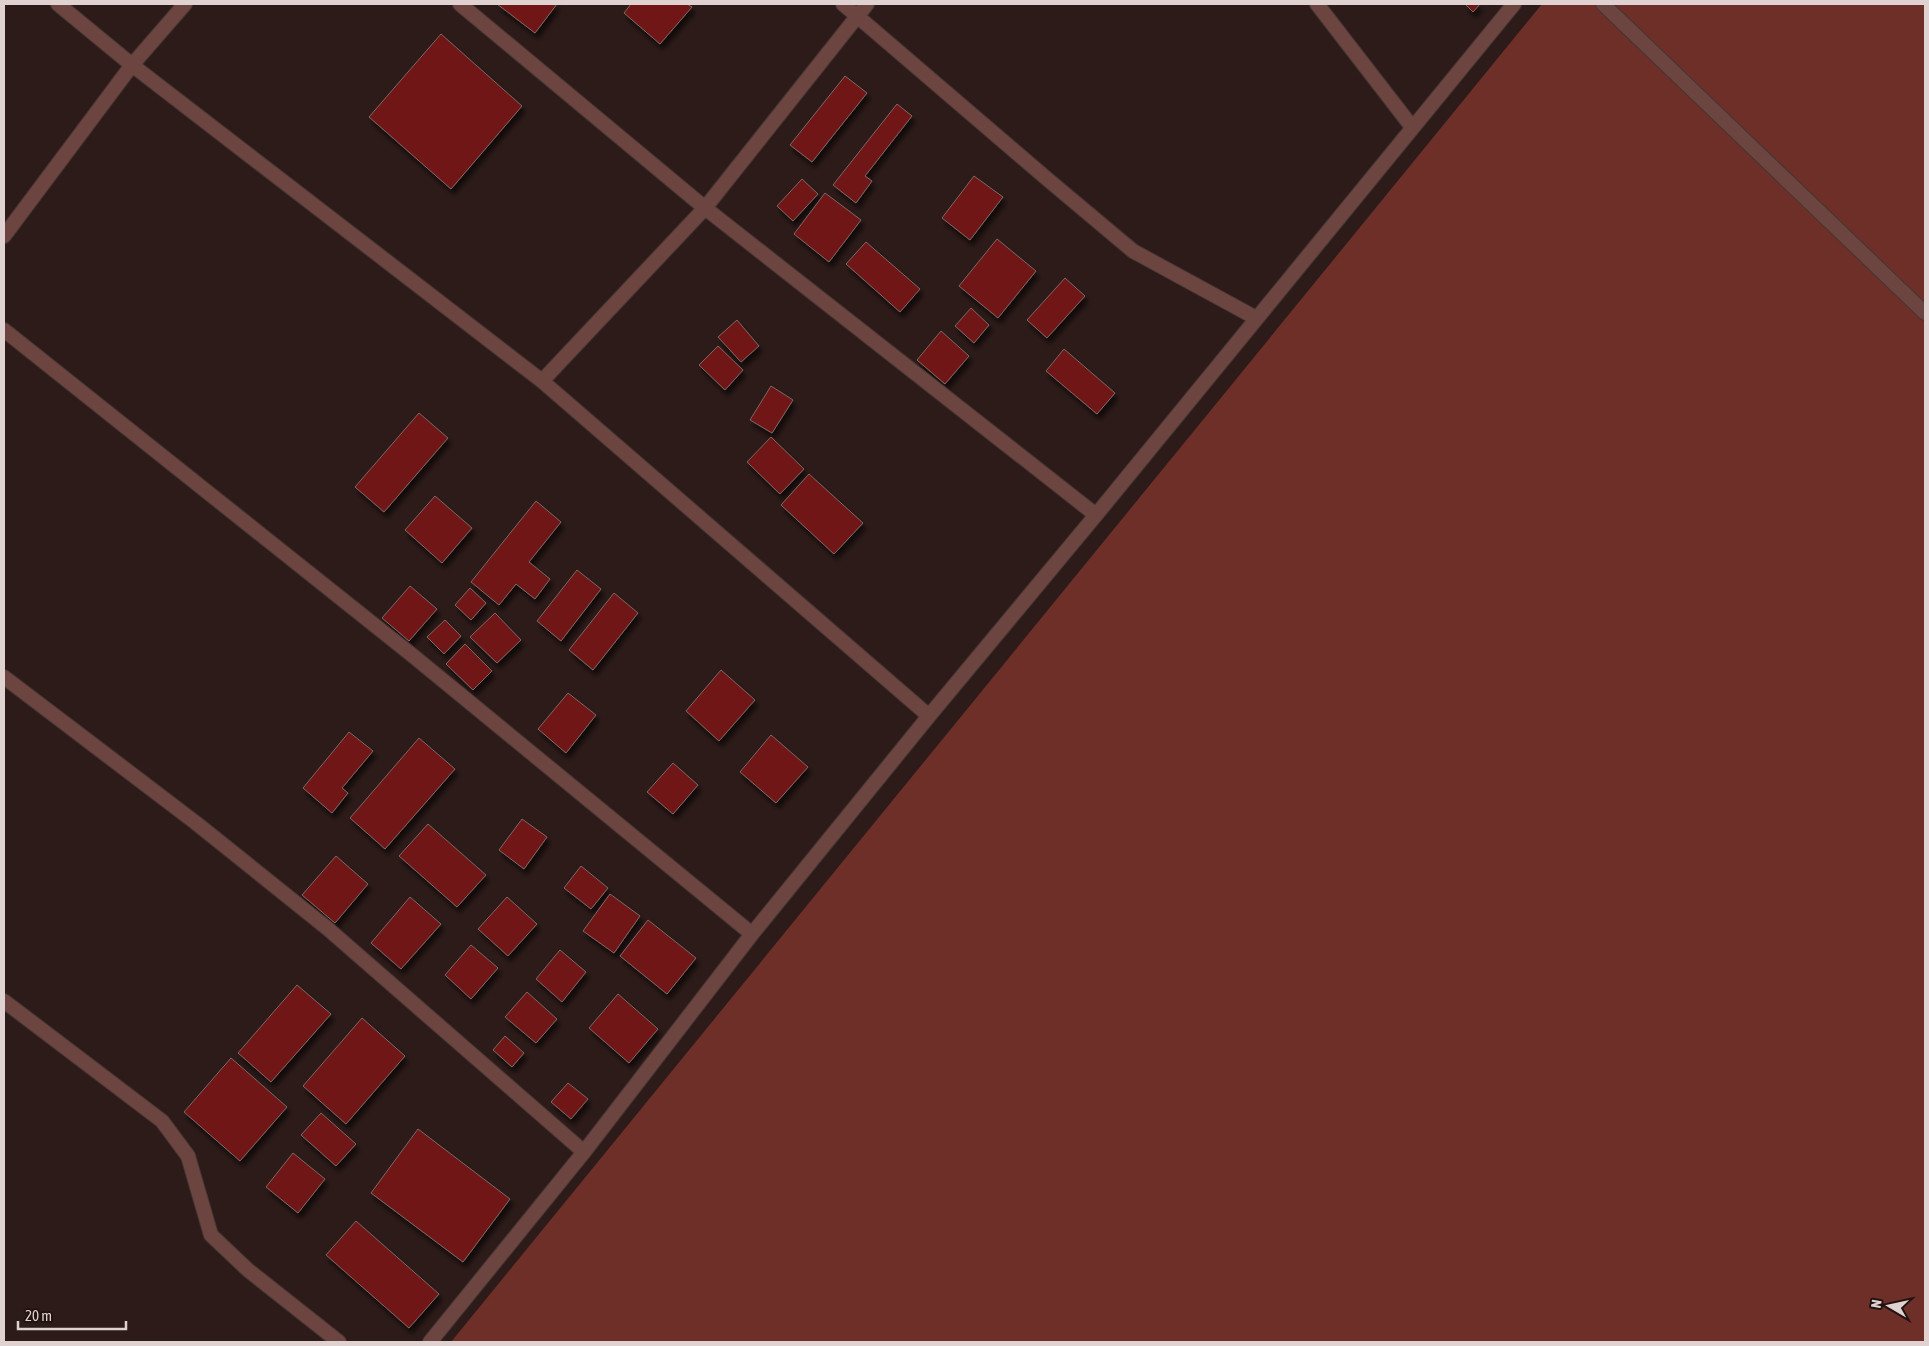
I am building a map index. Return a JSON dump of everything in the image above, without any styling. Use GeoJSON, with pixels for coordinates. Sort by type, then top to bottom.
{"type":"FeatureCollection","features":[{"type":"Feature","properties":{"kind":"street"},"geometry":{"type":"LineString","coordinates":[[58,4],[132,65],[542,381],[928,716]]}},
{"type":"Feature","properties":{"kind":"street"},"geometry":{"type":"LineString","coordinates":[[4,236],[132,65],[185,4]]}},
{"type":"Feature","properties":{"kind":"street"},"geometry":{"type":"LineString","coordinates":[[460,4],[705,208],[1096,515]]}},
{"type":"Feature","properties":{"kind":"street"},"geometry":{"type":"LineString","coordinates":[[843,4],[1038,172],[1134,250],[1256,318]]}},
{"type":"Feature","properties":{"kind":"street"},"geometry":{"type":"LineString","coordinates":[[542,381],[705,208],[867,4]]}},
{"type":"Feature","properties":{"kind":"street"},"geometry":{"type":"LineString","coordinates":[[1317,4],[1412,127]]}},
{"type":"Feature","properties":{"kind":"street"},"geometry":{"type":"LineString","coordinates":[[430,1342],[584,1152],[752,934],[928,716],[1096,515],[1514,4]]}},
{"type":"Feature","properties":{"kind":"street"},"geometry":{"type":"LineString","coordinates":[[1603,4],[1925,313]]}},
{"type":"Feature","properties":{"kind":"street"},"geometry":{"type":"LineString","coordinates":[[4,330],[412,655],[752,934]]}},
{"type":"Feature","properties":{"kind":"street"},"geometry":{"type":"LineString","coordinates":[[4,677],[196,823],[327,928],[584,1152]]}},
{"type":"Feature","properties":{"kind":"street"},"geometry":{"type":"LineString","coordinates":[[4,1001],[162,1121],[188,1156],[211,1235],[248,1270],[339,1342]]}},
{"type":"Feature","properties":{"kind":"shaded area"},"geometry":{"type":"Polygon","coordinates":[[[1542,4],[1925,4],[1925,1342],[451,1342],[1542,4]]]}},
{"type":"Feature","properties":{"kind":"building"},"geometry":{"type":"Polygon","coordinates":[[[497,4],[557,4],[535,33],[497,4]]]}},
{"type":"Feature","properties":{"kind":"building"},"geometry":{"type":"Polygon","coordinates":[[[631,4],[687,4],[692,7],[660,44],[624,13],[631,4]]]}},
{"type":"Feature","properties":{"kind":"building"},"geometry":{"type":"Polygon","coordinates":[[[1465,4],[1480,4],[1473,12],[1465,4]]]}},
{"type":"Feature","properties":{"kind":"building"},"geometry":{"type":"Polygon","coordinates":[[[441,34],[522,106],[451,189],[369,117],[441,34]]]}},
{"type":"Feature","properties":{"kind":"building"},"geometry":{"type":"Polygon","coordinates":[[[845,76],[867,93],[812,162],[790,145],[845,76]]]}},
{"type":"Feature","properties":{"kind":"building"},"geometry":{"type":"Polygon","coordinates":[[[897,104],[912,116],[865,176],[872,181],[856,203],[833,185],[897,104]]]}},
{"type":"Feature","properties":{"kind":"building"},"geometry":{"type":"Polygon","coordinates":[[[974,176],[1003,197],[970,240],[942,218],[974,176]]]}},
{"type":"Feature","properties":{"kind":"building"},"geometry":{"type":"Polygon","coordinates":[[[802,179],[818,194],[793,221],[777,206],[802,179]]]}},
{"type":"Feature","properties":{"kind":"building"},"geometry":{"type":"Polygon","coordinates":[[[825,193],[861,220],[829,262],[794,234],[825,193]]]}},
{"type":"Feature","properties":{"kind":"building"},"geometry":{"type":"Polygon","coordinates":[[[997,239],[1036,271],[998,318],[959,286],[997,239]]]}},
{"type":"Feature","properties":{"kind":"building"},"geometry":{"type":"Polygon","coordinates":[[[866,242],[920,289],[900,312],[846,264],[866,242]]]}},
{"type":"Feature","properties":{"kind":"building"},"geometry":{"type":"Polygon","coordinates":[[[1065,278],[1085,296],[1047,338],[1027,320],[1065,278]]]}},
{"type":"Feature","properties":{"kind":"building"},"geometry":{"type":"Polygon","coordinates":[[[971,308],[989,325],[974,343],[955,326],[971,308]]]}},
{"type":"Feature","properties":{"kind":"building"},"geometry":{"type":"Polygon","coordinates":[[[737,320],[759,346],[741,362],[718,337],[737,320]]]}},
{"type":"Feature","properties":{"kind":"building"},"geometry":{"type":"Polygon","coordinates":[[[941,331],[969,356],[945,384],[917,360],[941,331]]]}},
{"type":"Feature","properties":{"kind":"building"},"geometry":{"type":"Polygon","coordinates":[[[718,346],[743,370],[725,390],[699,365],[718,346]]]}},
{"type":"Feature","properties":{"kind":"building"},"geometry":{"type":"Polygon","coordinates":[[[1064,349],[1115,393],[1097,414],[1046,371],[1064,349]]]}},
{"type":"Feature","properties":{"kind":"building"},"geometry":{"type":"Polygon","coordinates":[[[771,386],[793,400],[772,433],[750,420],[771,386]]]}},
{"type":"Feature","properties":{"kind":"building"},"geometry":{"type":"Polygon","coordinates":[[[419,413],[448,438],[384,512],[355,487],[419,413]]]}},
{"type":"Feature","properties":{"kind":"building"},"geometry":{"type":"Polygon","coordinates":[[[771,437],[804,469],[780,494],[747,462],[771,437]]]}},
{"type":"Feature","properties":{"kind":"building"},"geometry":{"type":"Polygon","coordinates":[[[809,474],[863,523],[834,554],[781,505],[809,474]]]}},
{"type":"Feature","properties":{"kind":"building"},"geometry":{"type":"Polygon","coordinates":[[[435,496],[472,528],[442,563],[405,530],[435,496]]]}},
{"type":"Feature","properties":{"kind":"building"},"geometry":{"type":"Polygon","coordinates":[[[536,501],[561,522],[529,562],[550,579],[535,599],[516,584],[499,605],[471,582],[536,501]]]}},
{"type":"Feature","properties":{"kind":"building"},"geometry":{"type":"Polygon","coordinates":[[[577,570],[601,589],[561,641],[537,621],[577,570]]]}},
{"type":"Feature","properties":{"kind":"building"},"geometry":{"type":"Polygon","coordinates":[[[410,586],[437,609],[409,641],[382,618],[410,586]]]}},
{"type":"Feature","properties":{"kind":"building"},"geometry":{"type":"Polygon","coordinates":[[[470,588],[486,603],[471,620],[455,605],[470,588]]]}},
{"type":"Feature","properties":{"kind":"building"},"geometry":{"type":"Polygon","coordinates":[[[614,593],[638,613],[593,670],[569,650],[614,593]]]}},
{"type":"Feature","properties":{"kind":"building"},"geometry":{"type":"Polygon","coordinates":[[[495,613],[521,640],[497,663],[470,637],[495,613]]]}},
{"type":"Feature","properties":{"kind":"building"},"geometry":{"type":"Polygon","coordinates":[[[445,620],[461,636],[444,654],[427,637],[445,620]]]}},
{"type":"Feature","properties":{"kind":"building"},"geometry":{"type":"Polygon","coordinates":[[[465,644],[492,671],[473,690],[446,664],[465,644]]]}},
{"type":"Feature","properties":{"kind":"building"},"geometry":{"type":"Polygon","coordinates":[[[721,670],[755,700],[719,741],[686,711],[721,670]]]}},
{"type":"Feature","properties":{"kind":"building"},"geometry":{"type":"Polygon","coordinates":[[[568,693],[596,715],[566,753],[538,729],[568,693]]]}},
{"type":"Feature","properties":{"kind":"building"},"geometry":{"type":"Polygon","coordinates":[[[349,732],[373,751],[342,788],[348,793],[332,813],[303,788],[349,732]]]}},
{"type":"Feature","properties":{"kind":"building"},"geometry":{"type":"Polygon","coordinates":[[[771,735],[808,767],[776,803],[740,772],[771,735]]]}},
{"type":"Feature","properties":{"kind":"building"},"geometry":{"type":"Polygon","coordinates":[[[419,738],[455,769],[385,849],[350,818],[419,738]]]}},
{"type":"Feature","properties":{"kind":"building"},"geometry":{"type":"Polygon","coordinates":[[[673,763],[698,785],[673,814],[647,792],[673,763]]]}},
{"type":"Feature","properties":{"kind":"building"},"geometry":{"type":"Polygon","coordinates":[[[522,819],[547,837],[524,869],[499,850],[522,819]]]}},
{"type":"Feature","properties":{"kind":"building"},"geometry":{"type":"Polygon","coordinates":[[[428,824],[486,875],[457,907],[399,856],[428,824]]]}},
{"type":"Feature","properties":{"kind":"building"},"geometry":{"type":"Polygon","coordinates":[[[336,856],[368,884],[335,923],[302,895],[336,856]]]}},
{"type":"Feature","properties":{"kind":"building"},"geometry":{"type":"Polygon","coordinates":[[[581,866],[608,888],[591,909],[564,888],[581,866]]]}},
{"type":"Feature","properties":{"kind":"building"},"geometry":{"type":"Polygon","coordinates":[[[610,894],[640,916],[614,953],[583,931],[610,894]]]}},
{"type":"Feature","properties":{"kind":"building"},"geometry":{"type":"Polygon","coordinates":[[[410,897],[441,924],[401,969],[371,943],[410,897]]]}},
{"type":"Feature","properties":{"kind":"building"},"geometry":{"type":"Polygon","coordinates":[[[507,897],[537,924],[508,956],[478,929],[507,897]]]}},
{"type":"Feature","properties":{"kind":"building"},"geometry":{"type":"Polygon","coordinates":[[[648,920],[696,958],[667,994],[620,956],[648,920]]]}},
{"type":"Feature","properties":{"kind":"building"},"geometry":{"type":"Polygon","coordinates":[[[471,945],[498,968],[471,999],[445,975],[471,945]]]}},
{"type":"Feature","properties":{"kind":"building"},"geometry":{"type":"Polygon","coordinates":[[[560,950],[586,972],[562,1002],[536,979],[560,950]]]}},
{"type":"Feature","properties":{"kind":"building"},"geometry":{"type":"Polygon","coordinates":[[[297,985],[331,1014],[271,1082],[238,1053],[297,985]]]}},
{"type":"Feature","properties":{"kind":"building"},"geometry":{"type":"Polygon","coordinates":[[[527,992],[557,1019],[536,1043],[505,1017],[527,992]]]}},
{"type":"Feature","properties":{"kind":"building"},"geometry":{"type":"Polygon","coordinates":[[[618,994],[658,1029],[629,1063],[589,1028],[618,994]]]}},
{"type":"Feature","properties":{"kind":"building"},"geometry":{"type":"Polygon","coordinates":[[[362,1018],[405,1056],[346,1124],[303,1086],[362,1018]]]}},
{"type":"Feature","properties":{"kind":"building"},"geometry":{"type":"Polygon","coordinates":[[[505,1036],[524,1053],[512,1067],[493,1050],[505,1036]]]}},
{"type":"Feature","properties":{"kind":"building"},"geometry":{"type":"Polygon","coordinates":[[[231,1058],[287,1107],[240,1161],[184,1112],[231,1058]]]}},
{"type":"Feature","properties":{"kind":"building"},"geometry":{"type":"Polygon","coordinates":[[[568,1083],[588,1099],[571,1119],[551,1102],[568,1083]]]}},
{"type":"Feature","properties":{"kind":"building"},"geometry":{"type":"Polygon","coordinates":[[[321,1113],[356,1144],[336,1166],[301,1135],[321,1113]]]}},
{"type":"Feature","properties":{"kind":"building"},"geometry":{"type":"Polygon","coordinates":[[[418,1129],[510,1199],[463,1262],[371,1193],[418,1129]]]}},
{"type":"Feature","properties":{"kind":"building"},"geometry":{"type":"Polygon","coordinates":[[[293,1153],[325,1179],[298,1213],[266,1187],[293,1153]]]}},
{"type":"Feature","properties":{"kind":"building"},"geometry":{"type":"Polygon","coordinates":[[[356,1221],[439,1294],[409,1328],[326,1255],[356,1221]]]}}]}
